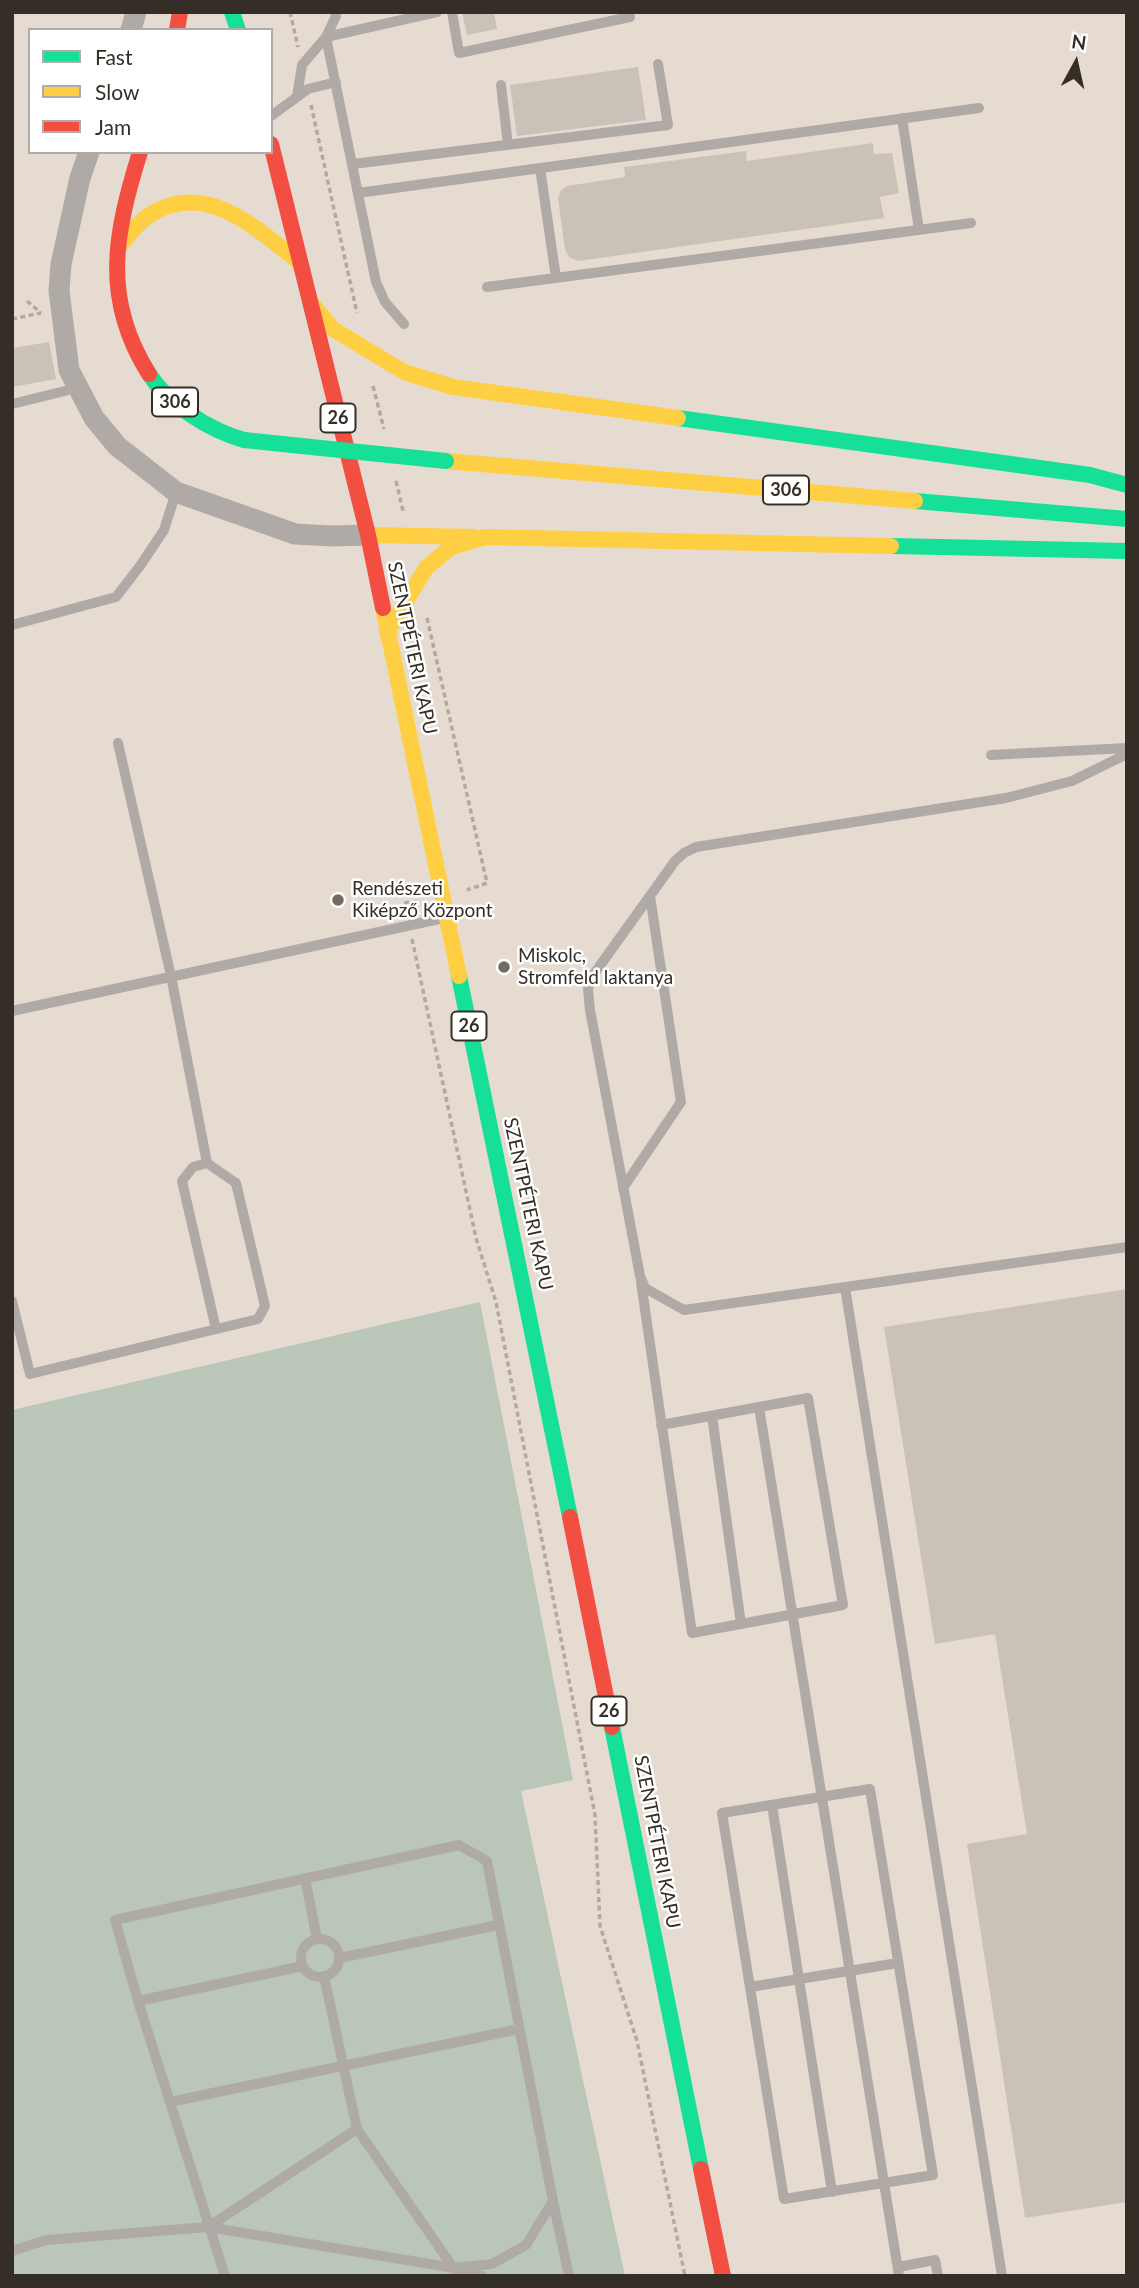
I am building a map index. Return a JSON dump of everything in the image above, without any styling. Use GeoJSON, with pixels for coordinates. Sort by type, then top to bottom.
{"type":"FeatureCollection","features":[{"type":"Feature","properties":{"kind":"main road","name":"SZENTPÉTERI KAPU"},"geometry":{"type":"LineString","coordinates":[[273,152],[368,535],[723,2276]]}},
{"type":"Feature","properties":{"kind":"main road"},"geometry":{"type":"LineString","coordinates":[[118,248],[126,194],[139,154]]}},
{"type":"Feature","properties":{"kind":"main road"},"geometry":{"type":"LineString","coordinates":[[118,248],[149,216],[175,203],[202,201],[224,208],[249,223],[300,263]]}},
{"type":"Feature","properties":{"kind":"main road","name":"306"},"geometry":{"type":"LineString","coordinates":[[118,248],[116,293],[121,318],[146,371],[165,394],[201,423],[244,440],[446,461],[1127,519]]}},
{"type":"Feature","properties":{"kind":"main road"},"geometry":{"type":"LineString","coordinates":[[309,301],[333,329],[365,349],[404,372],[453,387],[1090,475],[1127,485]]}},
{"type":"Feature","properties":{"kind":"main road"},"geometry":{"type":"LineString","coordinates":[[368,535],[1127,551]]}},
{"type":"Feature","properties":{"kind":"main road"},"geometry":{"type":"LineString","coordinates":[[387,633],[426,568],[451,547],[485,537]]}},
{"type":"Feature","properties":{"kind":"street"},"geometry":{"type":"LineString","coordinates":[[88,154],[80,178],[61,264],[59,291],[51,311],[69,370],[94,418],[117,446],[176,492],[295,534],[368,535]]}},
{"type":"Feature","properties":{"kind":"lane"},"geometry":{"type":"LineString","coordinates":[[297,97],[302,65],[326,37],[336,16],[335,12]]}},
{"type":"Feature","properties":{"kind":"lane"},"geometry":{"type":"LineString","coordinates":[[326,37],[437,12]]}},
{"type":"Feature","properties":{"kind":"lane"},"geometry":{"type":"LineString","coordinates":[[452,12],[459,53],[630,18],[629,12]]}},
{"type":"Feature","properties":{"kind":"lane"},"geometry":{"type":"LineString","coordinates":[[326,37],[376,282],[385,302],[404,324]]}},
{"type":"Feature","properties":{"kind":"lane"},"geometry":{"type":"LineString","coordinates":[[353,164],[668,125],[658,64]]}},
{"type":"Feature","properties":{"kind":"lane"},"geometry":{"type":"LineString","coordinates":[[273,115],[308,89],[337,82]]}},
{"type":"Feature","properties":{"kind":"lane"},"geometry":{"type":"LineString","coordinates":[[500,85],[508,145]]}},
{"type":"Feature","properties":{"kind":"lane"},"geometry":{"type":"LineString","coordinates":[[358,193],[979,108]]}},
{"type":"Feature","properties":{"kind":"lane"},"geometry":{"type":"LineString","coordinates":[[902,118],[919,230]]}},
{"type":"Feature","properties":{"kind":"lane"},"geometry":{"type":"LineString","coordinates":[[540,168],[556,278]]}},
{"type":"Feature","properties":{"kind":"lane"},"geometry":{"type":"LineString","coordinates":[[487,287],[971,223]]}},
{"type":"Feature","properties":{"kind":"lane"},"geometry":{"type":"LineString","coordinates":[[12,404],[77,388]]}},
{"type":"Feature","properties":{"kind":"lane"},"geometry":{"type":"LineString","coordinates":[[12,625],[116,597],[164,530],[176,492]]}},
{"type":"Feature","properties":{"kind":"lane"},"geometry":{"type":"LineString","coordinates":[[12,1301],[30,1374],[258,1319],[265,1307],[236,1183],[207,1163],[171,976],[118,743]]}},
{"type":"Feature","properties":{"kind":"lane"},"geometry":{"type":"LineString","coordinates":[[991,755],[1127,748]]}},
{"type":"Feature","properties":{"kind":"lane"},"geometry":{"type":"LineString","coordinates":[[661,1424],[808,1398],[843,1605],[692,1633],[661,1424],[640,1276],[590,1010],[588,989],[591,978],[676,861],[696,846],[1006,798],[1072,781],[1127,754]]}},
{"type":"Feature","properties":{"kind":"lane"},"geometry":{"type":"LineString","coordinates":[[623,1188],[681,1102],[650,897]]}},
{"type":"Feature","properties":{"kind":"lane"},"geometry":{"type":"LineString","coordinates":[[12,1011],[446,918]]}},
{"type":"Feature","properties":{"kind":"lane"},"geometry":{"type":"LineString","coordinates":[[207,1163],[193,1167],[182,1181],[216,1329]]}},
{"type":"Feature","properties":{"kind":"lane"},"geometry":{"type":"LineString","coordinates":[[640,1276],[645,1288],[684,1310],[1127,1247]]}},
{"type":"Feature","properties":{"kind":"lane"},"geometry":{"type":"LineString","coordinates":[[845,1287],[1002,2276]]}},
{"type":"Feature","properties":{"kind":"lane"},"geometry":{"type":"LineString","coordinates":[[759,1407],[899,2272],[935,2260],[938,2276]]}},
{"type":"Feature","properties":{"kind":"lane"},"geometry":{"type":"LineString","coordinates":[[712,1416],[741,1624]]}},
{"type":"Feature","properties":{"kind":"lane"},"geometry":{"type":"LineString","coordinates":[[870,1789],[933,2175],[784,2199],[722,1813],[772,1805],[870,1789]]}},
{"type":"Feature","properties":{"kind":"lane"},"geometry":{"type":"LineString","coordinates":[[772,1805],[832,2192]]}},
{"type":"Feature","properties":{"kind":"lane"},"geometry":{"type":"LineString","coordinates":[[225,2276],[115,1920],[458,1845],[486,1861],[569,2276]]}},
{"type":"Feature","properties":{"kind":"lane"},"geometry":{"type":"LineString","coordinates":[[304,1878],[317,1939]]}},
{"type":"Feature","properties":{"kind":"lane"},"geometry":{"type":"LineString","coordinates":[[340,1958],[498,1926]]}},
{"type":"Feature","properties":{"kind":"lane"},"geometry":{"type":"LineString","coordinates":[[317,1939],[332,1942],[340,1958],[335,1970],[324,1976],[312,1975],[303,1966],[304,1948],[317,1939]]}},
{"type":"Feature","properties":{"kind":"lane"},"geometry":{"type":"LineString","coordinates":[[750,1987],[898,1963]]}},
{"type":"Feature","properties":{"kind":"lane"},"geometry":{"type":"LineString","coordinates":[[138,2001],[303,1966]]}},
{"type":"Feature","properties":{"kind":"lane"},"geometry":{"type":"LineString","coordinates":[[324,1976],[357,2129],[456,2272]]}},
{"type":"Feature","properties":{"kind":"lane"},"geometry":{"type":"LineString","coordinates":[[170,2102],[519,2029]]}},
{"type":"Feature","properties":{"kind":"lane"},"geometry":{"type":"LineString","coordinates":[[208,2227],[357,2129]]}},
{"type":"Feature","properties":{"kind":"lane"},"geometry":{"type":"LineString","coordinates":[[456,2272],[492,2264],[526,2245],[553,2201]]}},
{"type":"Feature","properties":{"kind":"lane"},"geometry":{"type":"LineString","coordinates":[[12,2251],[46,2240],[208,2227],[482,2276]]}},
{"type":"Feature","properties":{"kind":"path"},"geometry":{"type":"LineString","coordinates":[[290,12],[302,65]]}},
{"type":"Feature","properties":{"kind":"path"},"geometry":{"type":"LineString","coordinates":[[308,89],[384,429]]}},
{"type":"Feature","properties":{"kind":"path"},"geometry":{"type":"LineString","coordinates":[[27,301],[51,311]]}},
{"type":"Feature","properties":{"kind":"path"},"geometry":{"type":"LineString","coordinates":[[12,319],[51,311]]}},
{"type":"Feature","properties":{"kind":"path"},"geometry":{"type":"LineString","coordinates":[[393,469],[408,535]]}},
{"type":"Feature","properties":{"kind":"path"},"geometry":{"type":"LineString","coordinates":[[419,583],[487,883],[443,898],[404,903],[476,1238],[496,1302],[595,1815],[600,1926],[637,2041],[685,2276]]}},
{"type":"Feature","properties":{"kind":"green space"},"geometry":{"type":"Polygon","coordinates":[[[480,1302],[573,1780],[521,1791],[625,2276],[12,2276],[12,1410],[480,1302]]]}},
{"type":"Feature","properties":{"kind":"building"},"geometry":{"type":"Polygon","coordinates":[[[462,12],[494,12],[497,29],[467,35],[462,12]]]}},
{"type":"Feature","properties":{"kind":"building"},"geometry":{"type":"Polygon","coordinates":[[[638,67],[646,120],[517,136],[510,85],[638,67]]]}},
{"type":"Feature","properties":{"kind":"building"},"geometry":{"type":"Polygon","coordinates":[[[873,143],[874,154],[892,153],[899,193],[880,197],[884,218],[578,261],[569,257],[565,250],[558,198],[561,190],[567,186],[625,177],[624,167],[746,151],[747,161],[873,143]]]}},
{"type":"Feature","properties":{"kind":"building"},"geometry":{"type":"Polygon","coordinates":[[[49,342],[56,379],[12,387],[12,348],[49,342]]]}},
{"type":"Feature","properties":{"kind":"building"},"geometry":{"type":"Polygon","coordinates":[[[1127,1289],[1127,2202],[1025,2218],[967,1844],[1027,1834],[995,1634],[935,1644],[884,1327],[1127,1289]]]}},
{"type":"Feature","properties":{"kind":"traffic: fast"},"geometry":{"type":"LineString","coordinates":[[232,12],[237,28]]}},
{"type":"Feature","properties":{"kind":"traffic: fast"},"geometry":{"type":"LineString","coordinates":[[149,374],[167,396],[191,415],[217,430],[244,440]]}},
{"type":"Feature","properties":{"kind":"traffic: fast"},"geometry":{"type":"LineString","coordinates":[[678,418],[1090,475],[1127,485]]}},
{"type":"Feature","properties":{"kind":"traffic: fast"},"geometry":{"type":"LineString","coordinates":[[244,440],[446,461]]}},
{"type":"Feature","properties":{"kind":"traffic: fast"},"geometry":{"type":"LineString","coordinates":[[915,501],[1127,519]]}},
{"type":"Feature","properties":{"kind":"traffic: fast"},"geometry":{"type":"LineString","coordinates":[[891,546],[1127,551]]}},
{"type":"Feature","properties":{"kind":"traffic: fast"},"geometry":{"type":"LineString","coordinates":[[459,976],[570,1517]]}},
{"type":"Feature","properties":{"kind":"traffic: fast"},"geometry":{"type":"LineString","coordinates":[[612,1727],[701,2169]]}},
{"type":"Feature","properties":{"kind":"traffic: slow"},"geometry":{"type":"LineString","coordinates":[[118,248],[148,216],[169,206],[190,202],[229,212],[248,223],[300,263]]}},
{"type":"Feature","properties":{"kind":"traffic: slow"},"geometry":{"type":"LineString","coordinates":[[310,302],[333,329],[404,372],[453,387],[678,418]]}},
{"type":"Feature","properties":{"kind":"traffic: slow"},"geometry":{"type":"LineString","coordinates":[[446,461],[915,501]]}},
{"type":"Feature","properties":{"kind":"traffic: slow"},"geometry":{"type":"LineString","coordinates":[[368,535],[474,537]]}},
{"type":"Feature","properties":{"kind":"traffic: slow"},"geometry":{"type":"LineString","coordinates":[[387,633],[426,568],[451,547],[485,537],[891,546]]}},
{"type":"Feature","properties":{"kind":"traffic: slow"},"geometry":{"type":"LineString","coordinates":[[383,608],[459,976]]}},
{"type":"Feature","properties":{"kind":"traffic: jam"},"geometry":{"type":"LineString","coordinates":[[177,28],[180,12]]}},
{"type":"Feature","properties":{"kind":"traffic: jam"},"geometry":{"type":"LineString","coordinates":[[273,152],[368,535],[383,608]]}},
{"type":"Feature","properties":{"kind":"traffic: jam"},"geometry":{"type":"LineString","coordinates":[[139,154],[119,238],[118,292],[134,346],[149,374]]}},
{"type":"Feature","properties":{"kind":"traffic: jam"},"geometry":{"type":"LineString","coordinates":[[570,1517],[612,1727]]}},
{"type":"Feature","properties":{"kind":"traffic: jam"},"geometry":{"type":"LineString","coordinates":[[701,2169],[723,2276]]}},
{"type":"Feature","properties":{"kind":"place","name":"Rendészeti Kiképző Központ"},"geometry":{"type":"Point","coordinates":[338,900]}},
{"type":"Feature","properties":{"kind":"place","name":"Miskolc, Stromfeld laktanya"},"geometry":{"type":"Point","coordinates":[504,967]}}]}
